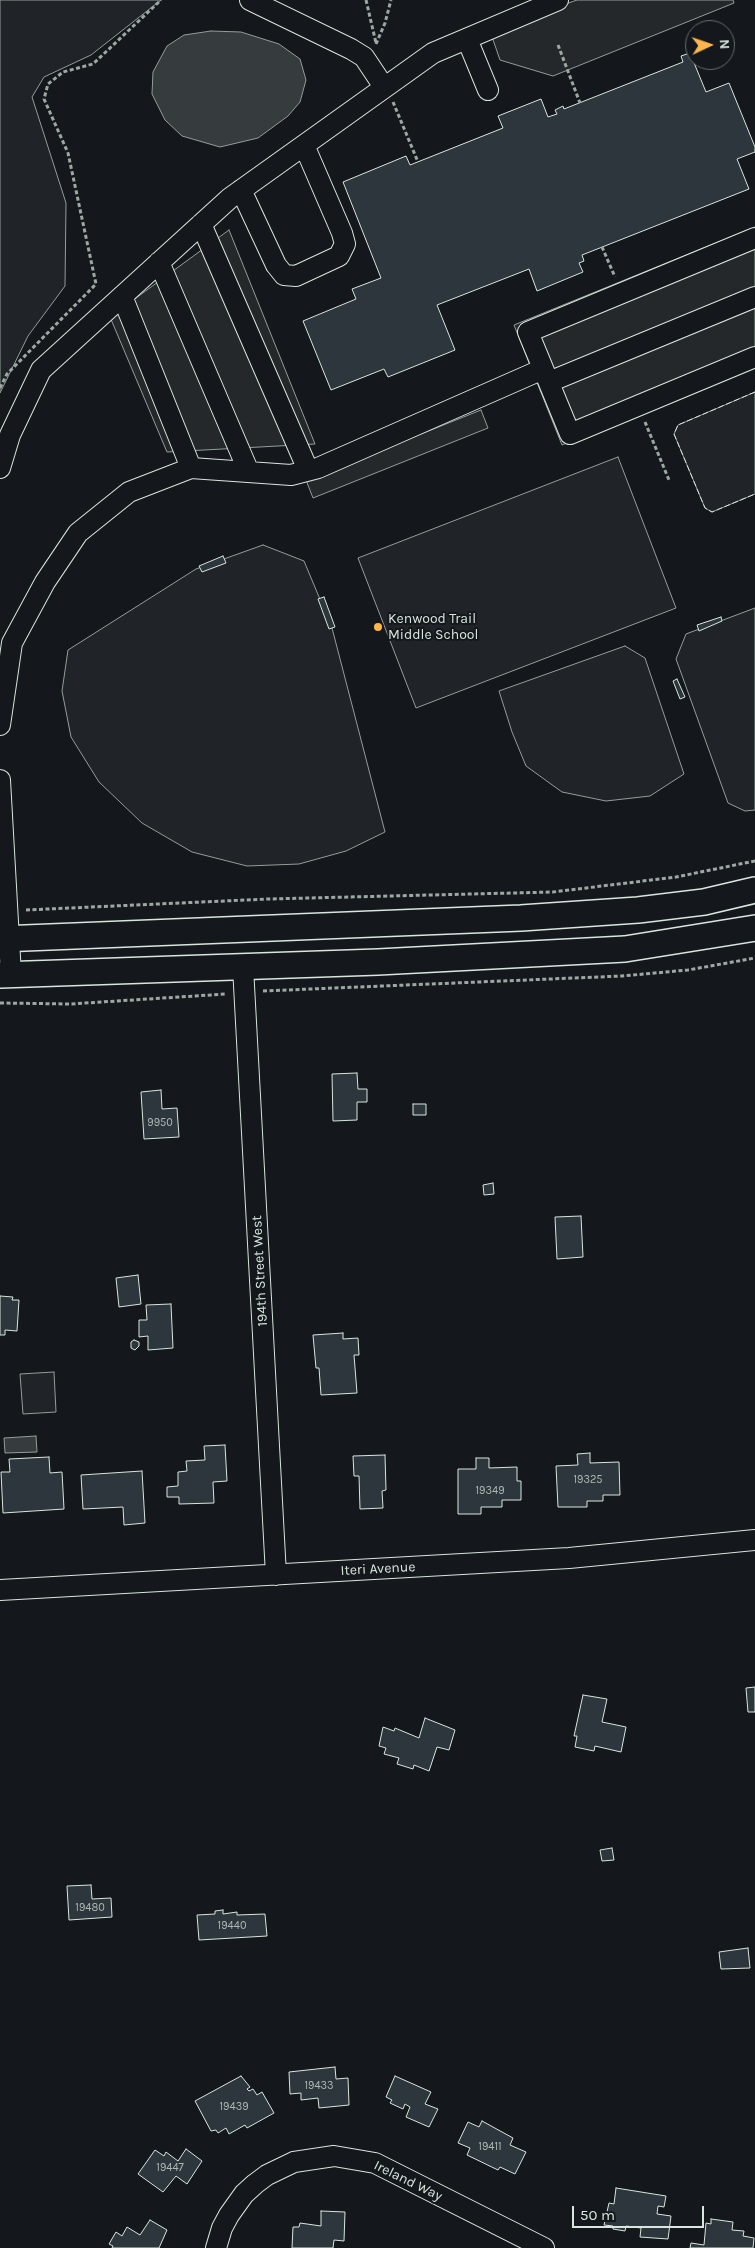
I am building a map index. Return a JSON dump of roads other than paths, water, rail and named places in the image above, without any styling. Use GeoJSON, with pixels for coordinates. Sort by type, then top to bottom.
{"type":"FeatureCollection","features":[{"type":"Feature","properties":{"kind":"main road"},"geometry":{"type":"LineString","coordinates":[[5,939],[521,918],[638,910],[704,902],[755,890]]}},
{"type":"Feature","properties":{"kind":"main road"},"geometry":{"type":"LineString","coordinates":[[6,975],[243,967],[625,949],[755,928]]}},
{"type":"Feature","properties":{"kind":"street"},"geometry":{"type":"LineString","coordinates":[[250,0],[364,57],[387,85]]}},
{"type":"Feature","properties":{"kind":"street"},"geometry":{"type":"LineString","coordinates":[[0,468],[10,435],[41,370],[241,190],[433,53],[558,0]]}},
{"type":"Feature","properties":{"kind":"street"},"geometry":{"type":"LineString","coordinates":[[468,39],[488,90]]}},
{"type":"Feature","properties":{"kind":"street"},"geometry":{"type":"LineString","coordinates":[[241,190],[276,265],[284,275],[296,276],[339,256],[345,244],[342,233],[304,145]]}},
{"type":"Feature","properties":{"kind":"street"},"geometry":{"type":"LineString","coordinates":[[201,224],[308,470]]}},
{"type":"Feature","properties":{"kind":"street"},"geometry":{"type":"LineString","coordinates":[[755,238],[528,332],[570,434],[755,357]]}},
{"type":"Feature","properties":{"kind":"street"},"geometry":{"type":"LineString","coordinates":[[159,262],[248,470]]}},
{"type":"Feature","properties":{"kind":"street"},"geometry":{"type":"LineString","coordinates":[[122,296],[191,468]]}},
{"type":"Feature","properties":{"kind":"street"},"geometry":{"type":"LineString","coordinates":[[0,725],[12,643],[45,582],[78,533],[129,492],[191,468],[248,470],[291,475],[308,470],[546,376],[755,297]]}},
{"type":"Feature","properties":{"kind":"street"},"geometry":{"type":"LineString","coordinates":[[0,780],[8,912],[5,939],[6,975]]}},
{"type":"Feature","properties":{"kind":"street","name":"194th Street West"},"geometry":{"type":"LineString","coordinates":[[243,967],[276,1575]]}},
{"type":"Feature","properties":{"kind":"street","name":"Iteri Avenue"},"geometry":{"type":"LineString","coordinates":[[0,1590],[569,1558],[755,1540]]}},
{"type":"Feature","properties":{"kind":"street","name":"Ireland Way"},"geometry":{"type":"LineString","coordinates":[[216,2248],[222,2228],[229,2214],[244,2194],[255,2184],[294,2162],[334,2156],[375,2163],[544,2248]]}},
{"type":"Feature","properties":{"kind":"place","name":"Kenwood Trail Middle School"},"geometry":{"type":"Point","coordinates":[378,627]}}]}
